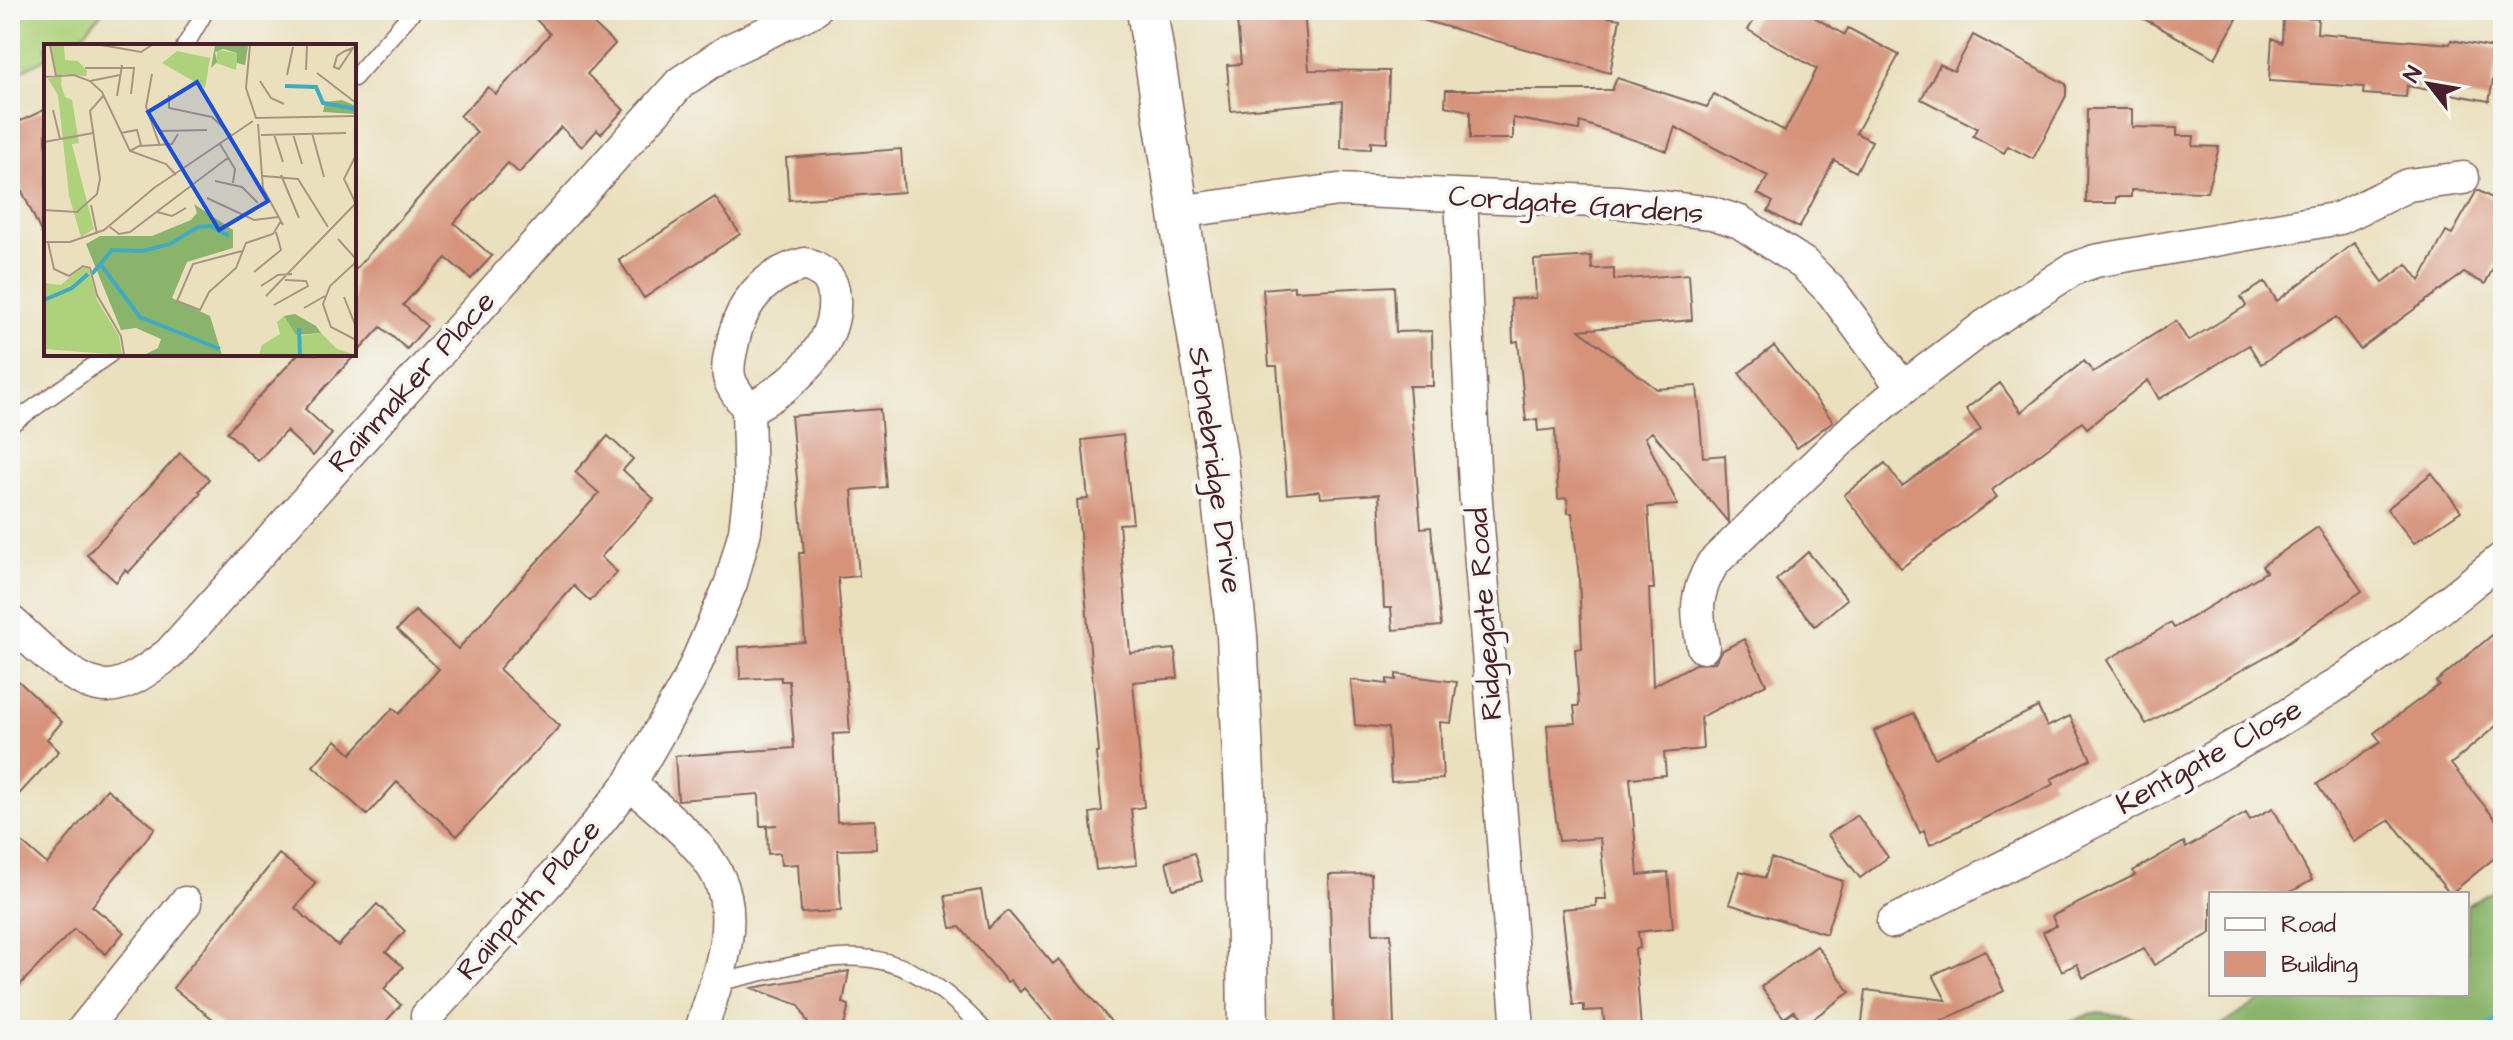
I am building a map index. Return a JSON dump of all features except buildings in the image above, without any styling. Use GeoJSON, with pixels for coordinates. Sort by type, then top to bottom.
{"type":"FeatureCollection","features":[{"type":"Feature","properties":{"kind":"street","name":"Rainmaker Place"},"geometry":{"type":"LineString","coordinates":[[10,621],[71,675],[107,686],[138,676],[169,654],[681,82],[728,51],[814,10]]}},
{"type":"Feature","properties":{"kind":"street","name":"Stonebridge Drive"},"geometry":{"type":"LineString","coordinates":[[1147,10],[1218,464],[1237,636],[1245,795],[1248,1030]]}},
{"type":"Feature","properties":{"kind":"street"},"geometry":{"type":"LineString","coordinates":[[1703,647],[1697,616],[1699,587],[1713,563],[1844,437],[1903,388],[1985,326],[2073,269],[2095,261],[2340,218],[2408,185],[2463,178]]}},
{"type":"Feature","properties":{"kind":"street","name":"Cordgate Gardens"},"geometry":{"type":"LineString","coordinates":[[1177,212],[1338,190],[1675,207],[1740,222],[1804,264],[1833,293],[1903,388]]}},
{"type":"Feature","properties":{"kind":"street","name":"Ridgegate Road"},"geometry":{"type":"LineString","coordinates":[[1461,197],[1475,488],[1518,1030]]}},
{"type":"Feature","properties":{"kind":"street","name":"Rainpath Place"},"geometry":{"type":"LineString","coordinates":[[427,1016],[572,856],[630,783],[689,680],[731,583],[745,531],[750,488],[748,409]]}},
{"type":"Feature","properties":{"kind":"street","name":"Kentgate Close"},"geometry":{"type":"LineString","coordinates":[[1893,922],[2193,770],[2330,689],[2417,627],[2503,558]]}},
{"type":"Feature","properties":{"kind":"street"},"geometry":{"type":"LineString","coordinates":[[630,783],[702,853],[720,880],[727,922],[716,983],[701,1030]]}},
{"type":"Feature","properties":{"kind":"street"},"geometry":{"type":"LineString","coordinates":[[83,1030],[185,903]]}},
{"type":"Feature","properties":{"kind":"lane"},"geometry":{"type":"LineString","coordinates":[[186,44],[206,10]]}},
{"type":"Feature","properties":{"kind":"lane"},"geometry":{"type":"LineString","coordinates":[[356,76],[414,10]]}},
{"type":"Feature","properties":{"kind":"lane"},"geometry":{"type":"LineString","coordinates":[[10,425],[107,356]]}},
{"type":"Feature","properties":{"kind":"lane"},"geometry":{"type":"LineString","coordinates":[[716,983],[843,956],[870,956],[931,980],[984,1030]]}},
{"type":"Feature","properties":{"kind":"green space"},"geometry":{"type":"Polygon","coordinates":[[[10,10],[104,10],[75,43],[44,44],[44,59],[10,77],[10,10]]]}},
{"type":"Feature","properties":{"kind":"green space"},"geometry":{"type":"Polygon","coordinates":[[[2503,886],[2503,1030],[2213,1030],[2268,996],[2469,996],[2469,904],[2503,886]]]}},
{"type":"Feature","properties":{"kind":"green space"},"geometry":{"type":"Polygon","coordinates":[[[2092,1013],[2135,1018],[2158,1030],[2050,1030],[2092,1013]]]}},
{"type":"Feature","properties":{"kind":"waterway"},"geometry":{"type":"LineString","coordinates":[[2488,1030],[2503,1019]]}}]}
